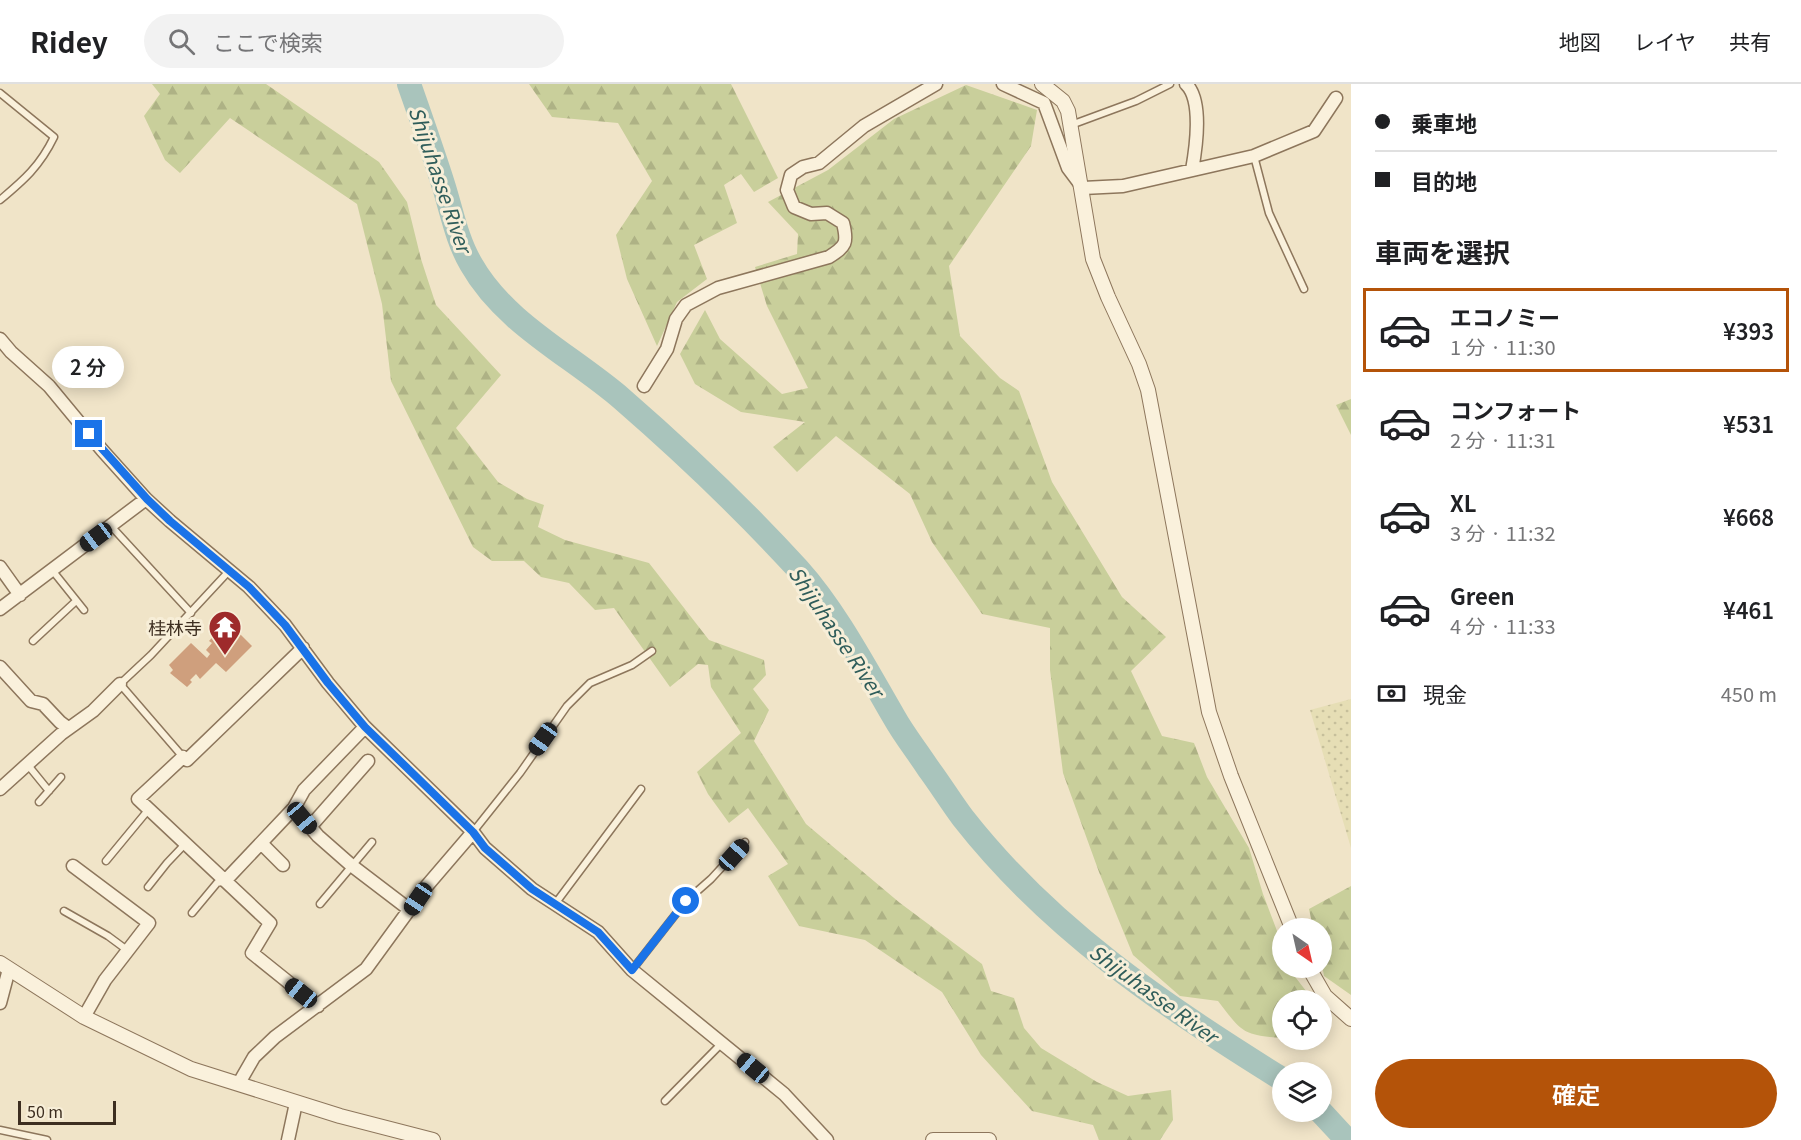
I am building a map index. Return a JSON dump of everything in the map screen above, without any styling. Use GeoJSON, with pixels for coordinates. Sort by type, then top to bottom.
{"type":"FeatureCollection","features":[{"type":"Feature","properties":{"kind":"street"},"geometry":{"type":"LineString","coordinates":[[644,386],[667,349],[676,319],[686,305],[718,288],[829,257],[842,249],[846,238],[843,223],[827,213],[811,214],[794,207],[787,190],[791,175],[803,167],[819,163],[864,126],[933,84]]}},
{"type":"Feature","properties":{"kind":"street"},"geometry":{"type":"LineString","coordinates":[[1003,84],[1044,103],[1068,168],[1083,188]]}},
{"type":"Feature","properties":{"kind":"street"},"geometry":{"type":"LineString","coordinates":[[1042,84],[1063,100],[1068,111],[1083,188],[1093,259],[1108,297],[1140,364],[1148,390],[1209,712],[1231,776],[1288,918]]}},
{"type":"Feature","properties":{"kind":"street"},"geometry":{"type":"LineString","coordinates":[[1186,84],[1191,89],[1196,116],[1197,144],[1192,170]]}},
{"type":"Feature","properties":{"kind":"street"},"geometry":{"type":"LineString","coordinates":[[1083,188],[1123,186],[1254,156],[1314,131],[1336,98]]}},
{"type":"Feature","properties":{"kind":"street"},"geometry":{"type":"LineString","coordinates":[[0,339],[49,386],[102,450],[147,499],[249,587],[285,625],[328,683],[365,727],[473,832],[485,848],[532,889],[598,932],[632,970],[784,1094],[827,1140]]}},
{"type":"Feature","properties":{"kind":"street"},"geometry":{"type":"LineString","coordinates":[[0,609],[147,499]]}},
{"type":"Feature","properties":{"kind":"street"},"geometry":{"type":"LineString","coordinates":[[0,567],[20,595]]}},
{"type":"Feature","properties":{"kind":"street"},"geometry":{"type":"LineString","coordinates":[[303,648],[187,760],[183,757],[138,799],[270,923],[252,953],[318,1006]]}},
{"type":"Feature","properties":{"kind":"street"},"geometry":{"type":"LineString","coordinates":[[0,667],[31,700],[43,704],[68,728]]}},
{"type":"Feature","properties":{"kind":"street"},"geometry":{"type":"LineString","coordinates":[[0,789],[68,728],[93,711],[120,684]]}},
{"type":"Feature","properties":{"kind":"street"},"geometry":{"type":"LineString","coordinates":[[225,880],[294,808],[304,790],[365,727]]}},
{"type":"Feature","properties":{"kind":"street"},"geometry":{"type":"LineString","coordinates":[[310,827],[368,761]]}},
{"type":"Feature","properties":{"kind":"street"},"geometry":{"type":"LineString","coordinates":[[294,808],[310,827],[351,865],[410,910]]}},
{"type":"Feature","properties":{"kind":"street"},"geometry":{"type":"LineString","coordinates":[[239,1083],[254,1057],[290,1025],[366,969],[425,888],[473,832]]}},
{"type":"Feature","properties":{"kind":"street"},"geometry":{"type":"LineString","coordinates":[[261,843],[283,865]]}},
{"type":"Feature","properties":{"kind":"street"},"geometry":{"type":"LineString","coordinates":[[73,866],[149,923],[105,980],[84,1017]]}},
{"type":"Feature","properties":{"kind":"street"},"geometry":{"type":"LineString","coordinates":[[0,1003],[4,966],[84,1017],[191,1069],[407,1137],[433,1140]]}},
{"type":"Feature","properties":{"kind":"street"},"geometry":{"type":"LineString","coordinates":[[1315,978],[1325,996],[1351,1019]]}},
{"type":"Feature","properties":{"kind":"street"},"geometry":{"type":"LineString","coordinates":[[288,1140],[296,1103]]}},
{"type":"Feature","properties":{"kind":"street"},"geometry":{"type":"LineString","coordinates":[[933,1140],[989,1140]]}},
{"type":"Feature","properties":{"kind":"lane"},"geometry":{"type":"LineString","coordinates":[[1071,125],[1136,101],[1170,84]]}},
{"type":"Feature","properties":{"kind":"lane"},"geometry":{"type":"LineString","coordinates":[[0,93],[54,137],[44,157],[29,175],[0,200]]}},
{"type":"Feature","properties":{"kind":"lane"},"geometry":{"type":"LineString","coordinates":[[1254,156],[1269,213],[1304,289]]}},
{"type":"Feature","properties":{"kind":"lane"},"geometry":{"type":"LineString","coordinates":[[111,526],[191,613]]}},
{"type":"Feature","properties":{"kind":"lane"},"geometry":{"type":"LineString","coordinates":[[52,570],[84,610]]}},
{"type":"Feature","properties":{"kind":"lane"},"geometry":{"type":"LineString","coordinates":[[183,757],[120,684],[191,613],[229,571]]}},
{"type":"Feature","properties":{"kind":"lane"},"geometry":{"type":"LineString","coordinates":[[33,641],[76,601]]}},
{"type":"Feature","properties":{"kind":"lane"},"geometry":{"type":"LineString","coordinates":[[473,832],[520,773],[567,706],[590,683],[632,665],[652,651]]}},
{"type":"Feature","properties":{"kind":"lane"},"geometry":{"type":"LineString","coordinates":[[27,764],[49,791]]}},
{"type":"Feature","properties":{"kind":"lane"},"geometry":{"type":"LineString","coordinates":[[39,802],[61,777]]}},
{"type":"Feature","properties":{"kind":"lane"},"geometry":{"type":"LineString","coordinates":[[555,904],[641,789]]}},
{"type":"Feature","properties":{"kind":"lane"},"geometry":{"type":"LineString","coordinates":[[106,861],[149,809]]}},
{"type":"Feature","properties":{"kind":"lane"},"geometry":{"type":"LineString","coordinates":[[320,904],[372,842]]}},
{"type":"Feature","properties":{"kind":"lane"},"geometry":{"type":"LineString","coordinates":[[632,970],[686,901],[711,879],[745,842]]}},
{"type":"Feature","properties":{"kind":"lane"},"geometry":{"type":"LineString","coordinates":[[148,887],[186,843]]}},
{"type":"Feature","properties":{"kind":"lane"},"geometry":{"type":"LineString","coordinates":[[192,913],[217,883],[225,880]]}},
{"type":"Feature","properties":{"kind":"lane"},"geometry":{"type":"LineString","coordinates":[[64,911],[108,936],[128,951]]}},
{"type":"Feature","properties":{"kind":"lane"},"geometry":{"type":"LineString","coordinates":[[665,1101],[723,1042]]}},
{"type":"Feature","properties":{"kind":"lane"},"geometry":{"type":"LineString","coordinates":[[0,1130],[47,1140]]}},
{"type":"Feature","properties":{"kind":"shaded area"},"geometry":{"type":"Polygon","coordinates":[[[1351,699],[1351,848],[1310,710],[1351,699]]]}},
{"type":"Feature","properties":{"kind":"green space"},"geometry":{"type":"Polygon","coordinates":[[[152,84],[266,84],[379,162],[407,202],[421,259],[436,305],[501,375],[456,428],[498,482],[527,499],[544,505],[538,527],[565,540],[649,563],[709,640],[764,660],[766,675],[753,689],[769,710],[754,741],[806,824],[900,903],[982,964],[991,991],[1014,998],[1024,1028],[1041,1048],[1097,1082],[1128,1096],[1171,1090],[1173,1120],[1160,1140],[1099,1140],[1093,1125],[1032,1111],[981,1055],[942,992],[865,940],[799,926],[768,876],[788,864],[748,808],[729,823],[708,794],[697,772],[741,733],[711,687],[708,665],[698,664],[670,687],[614,608],[595,610],[569,583],[541,577],[524,561],[492,561],[473,547],[391,381],[382,304],[357,204],[230,118],[180,173],[165,160],[144,116],[160,94],[152,84]]]}},
{"type":"Feature","properties":{"kind":"green space"},"geometry":{"type":"Polygon","coordinates":[[[529,84],[731,84],[778,178],[754,192],[741,174],[724,185],[737,223],[694,245],[707,279],[677,302],[657,346],[627,279],[616,235],[652,181],[618,123],[552,117],[529,84]]]}},
{"type":"Feature","properties":{"kind":"green space"},"geometry":{"type":"Polygon","coordinates":[[[966,85],[1037,110],[1031,146],[949,266],[960,336],[1000,378],[1019,391],[1052,482],[1122,597],[1166,637],[1131,671],[1162,736],[1194,743],[1207,777],[1249,848],[1272,918],[1272,978],[1296,978],[1305,990],[1272,990],[1272,1037],[1244,1030],[1218,1001],[1180,996],[1133,955],[1099,872],[1063,773],[1050,670],[1050,628],[982,614],[932,542],[910,494],[836,436],[797,472],[773,447],[805,422],[741,412],[695,384],[680,354],[705,310],[720,339],[782,394],[808,388],[767,306],[755,267],[797,254],[798,234],[768,202],[828,170],[894,119],[966,85]]]}},
{"type":"Feature","properties":{"kind":"green space"},"geometry":{"type":"Polygon","coordinates":[[[1351,399],[1351,435],[1336,405],[1351,399]]]}},
{"type":"Feature","properties":{"kind":"green space"},"geometry":{"type":"Polygon","coordinates":[[[1351,886],[1351,995],[1327,978],[1332,978],[1332,918],[1311,918],[1309,909],[1351,886]]]}},
{"type":"Feature","properties":{"kind":"building","name":"桂林寺"},"geometry":{"type":"Polygon","coordinates":[[[231,625],[252,646],[226,672],[216,663],[200,679],[196,674],[187,687],[170,673],[173,670],[169,665],[191,643],[207,658],[210,654],[206,650],[212,643],[209,641],[220,629],[223,632],[231,625]]]}},
{"type":"Feature","properties":{"kind":"waterway","name":"Shijuhasse River"},"geometry":{"type":"LineString","coordinates":[[409,84],[462,246],[485,285],[502,304],[540,338],[602,383],[645,419],[734,503],[798,569],[837,621],[902,730],[963,818],[1033,895],[1071,930],[1152,994],[1272,1073]]}},
{"type":"Feature","properties":{"kind":"waterway","name":"Shijuhasse River"},"geometry":{"type":"LineString","coordinates":[[1330,1122],[1347,1140]]}},
{"type":"Feature","properties":{"kind":"place","name":"桂林寺"},"geometry":{"type":"Point","coordinates":[225,656]}},
{"type":"Feature","properties":{"kind":"route"},"geometry":{"type":"LineString","coordinates":[[89,434],[147,499],[170,521],[249,587],[285,625],[328,683],[365,727],[473,832],[485,848],[532,889],[598,932],[632,970],[686,901]]}}]}
